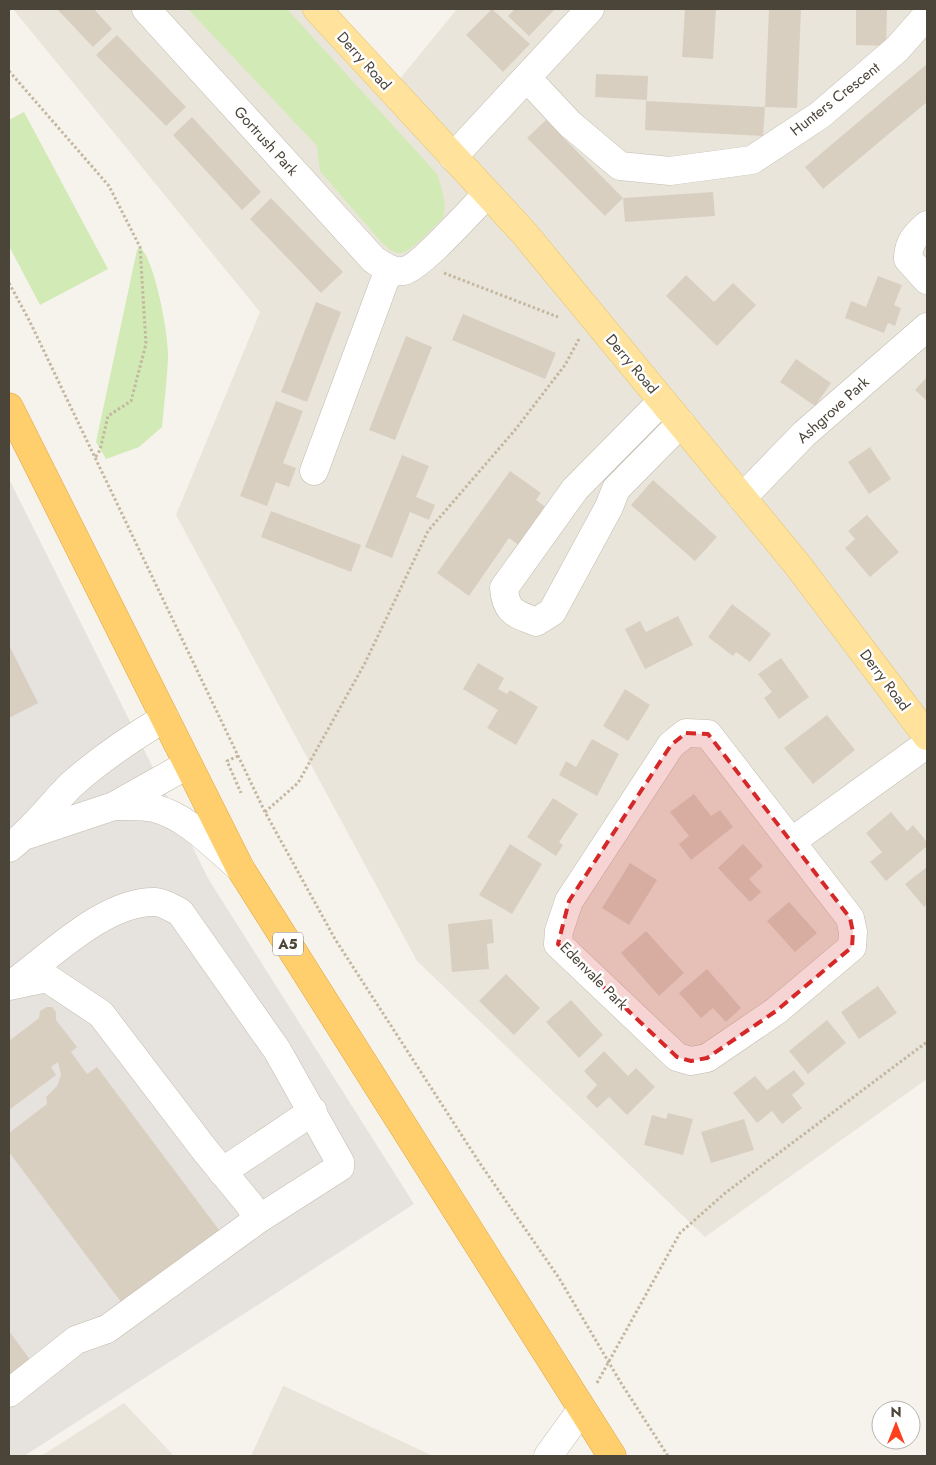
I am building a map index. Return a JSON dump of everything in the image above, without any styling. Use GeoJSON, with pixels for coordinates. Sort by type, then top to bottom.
{"type":"FeatureCollection","features":[{"type":"Feature","properties":{"kind":"highway","name":"A5"},"geometry":{"type":"LineString","coordinates":[[9,407],[240,868],[612,1456]]}},
{"type":"Feature","properties":{"kind":"main road","name":"Derry Road"},"geometry":{"type":"LineString","coordinates":[[317,9],[524,233],[589,322],[662,400],[796,563],[927,736]]}},
{"type":"Feature","properties":{"kind":"street","name":"Gortrush Park"},"geometry":{"type":"LineString","coordinates":[[146,9],[374,260],[389,269]]}},
{"type":"Feature","properties":{"kind":"street"},"geometry":{"type":"LineString","coordinates":[[453,157],[590,9]]}},
{"type":"Feature","properties":{"kind":"street","name":"Hunters Crescent"},"geometry":{"type":"LineString","coordinates":[[527,78],[570,124],[620,166],[670,171],[752,160],[820,115],[897,49],[927,15]]}},
{"type":"Feature","properties":{"kind":"street"},"geometry":{"type":"LineString","coordinates":[[314,471],[389,269],[404,271],[418,263],[487,194]]}},
{"type":"Feature","properties":{"kind":"street"},"geometry":{"type":"LineString","coordinates":[[927,225],[913,238],[908,248],[908,259],[927,280]]}},
{"type":"Feature","properties":{"kind":"street","name":"Ashgrove Park"},"geometry":{"type":"LineString","coordinates":[[742,498],[804,434],[927,327]]}},
{"type":"Feature","properties":{"kind":"street"},"geometry":{"type":"LineString","coordinates":[[662,400],[575,489],[504,588],[505,601],[512,612],[536,622],[552,612],[609,507],[616,489],[680,423]]}},
{"type":"Feature","properties":{"kind":"street"},"geometry":{"type":"LineString","coordinates":[[593,470],[616,489]]}},
{"type":"Feature","properties":{"kind":"street"},"geometry":{"type":"LineString","coordinates":[[17,842],[71,786],[122,743],[165,718]]}},
{"type":"Feature","properties":{"kind":"street","name":"Edenvale Park"},"geometry":{"type":"LineString","coordinates":[[686,733],[708,734],[791,842],[850,918],[853,932],[852,947],[776,1011],[707,1058],[691,1061],[677,1057],[558,944],[559,931],[569,901],[671,745],[686,733]]}},
{"type":"Feature","properties":{"kind":"street"},"geometry":{"type":"LineString","coordinates":[[791,842],[927,744]]}},
{"type":"Feature","properties":{"kind":"street"},"geometry":{"type":"LineString","coordinates":[[17,842],[114,806],[187,765]]}},
{"type":"Feature","properties":{"kind":"street"},"geometry":{"type":"LineString","coordinates":[[114,806],[152,807],[177,817],[240,868]]}},
{"type":"Feature","properties":{"kind":"street"},"geometry":{"type":"LineString","coordinates":[[9,1393],[76,1340],[108,1329],[257,1220],[340,1167],[336,1153],[277,1050],[180,912],[157,902],[128,907],[103,916],[10,985]]}},
{"type":"Feature","properties":{"kind":"street"},"geometry":{"type":"LineString","coordinates":[[10,985],[47,978],[101,1014],[222,1172],[250,1205],[257,1220]]}},
{"type":"Feature","properties":{"kind":"street"},"geometry":{"type":"LineString","coordinates":[[222,1172],[313,1111]]}},
{"type":"Feature","properties":{"kind":"street"},"geometry":{"type":"LineString","coordinates":[[548,1456],[582,1409]]}},
{"type":"Feature","properties":{"kind":"path"},"geometry":{"type":"LineString","coordinates":[[9,71],[109,186],[140,247],[146,344],[131,401],[108,416],[100,450],[95,458]]}},
{"type":"Feature","properties":{"kind":"path"},"geometry":{"type":"LineString","coordinates":[[265,812],[298,783],[365,663],[428,531],[526,416],[565,365],[589,322],[418,263]]}},
{"type":"Feature","properties":{"kind":"path"},"geometry":{"type":"LineString","coordinates":[[9,283],[265,812],[335,939],[479,1162],[559,1278],[608,1362],[668,1456]]}},
{"type":"Feature","properties":{"kind":"path"},"geometry":{"type":"LineString","coordinates":[[238,756],[227,762],[241,793]]}},
{"type":"Feature","properties":{"kind":"path"},"geometry":{"type":"LineString","coordinates":[[582,1409],[680,1233],[724,1194],[927,1042]]}},
{"type":"Feature","properties":{"kind":"highlighted area"},"geometry":{"type":"Polygon","coordinates":[[[686,733],[708,734],[850,918],[853,932],[852,947],[776,1011],[707,1058],[691,1061],[677,1057],[558,944],[569,901],[671,745],[686,733]]]}},
{"type":"Feature","properties":{"kind":"shaded area"},"geometry":{"type":"Polygon","coordinates":[[[13,9],[326,9],[394,86],[457,9],[927,9],[927,1079],[705,1237],[417,961],[176,515],[260,312],[13,9]]]}},
{"type":"Feature","properties":{"kind":"shaded area"},"geometry":{"type":"Polygon","coordinates":[[[9,479],[209,880],[414,1204],[24,1456],[9,1456],[9,479]]]}},
{"type":"Feature","properties":{"kind":"shaded area"},"geometry":{"type":"Polygon","coordinates":[[[284,1386],[433,1456],[251,1456],[284,1386]]]}},
{"type":"Feature","properties":{"kind":"shaded area"},"geometry":{"type":"Polygon","coordinates":[[[124,1403],[174,1456],[41,1456],[124,1403]]]}},
{"type":"Feature","properties":{"kind":"green space"},"geometry":{"type":"Polygon","coordinates":[[[188,9],[287,9],[437,174],[445,202],[442,219],[415,245],[404,252],[394,252],[382,243],[320,171],[317,146],[188,9]]]}},
{"type":"Feature","properties":{"kind":"green space"},"geometry":{"type":"Polygon","coordinates":[[[24,112],[108,269],[40,305],[9,246],[9,120],[24,112]]]}},
{"type":"Feature","properties":{"kind":"green space"},"geometry":{"type":"Polygon","coordinates":[[[140,247],[146,255],[156,282],[168,347],[162,427],[139,447],[106,459],[96,442],[137,250],[140,247]]]}},
{"type":"Feature","properties":{"kind":"building"},"geometry":{"type":"Polygon","coordinates":[[[57,9],[94,9],[112,29],[93,47],[57,9]]]}},
{"type":"Feature","properties":{"kind":"building"},"geometry":{"type":"Polygon","coordinates":[[[492,9],[530,44],[503,72],[466,35],[492,9]]]}},
{"type":"Feature","properties":{"kind":"building"},"geometry":{"type":"Polygon","coordinates":[[[515,9],[555,9],[529,36],[508,16],[515,9]]]}},
{"type":"Feature","properties":{"kind":"building"},"geometry":{"type":"Polygon","coordinates":[[[685,9],[716,9],[713,59],[682,57],[685,9]]]}},
{"type":"Feature","properties":{"kind":"building"},"geometry":{"type":"Polygon","coordinates":[[[769,9],[801,9],[797,108],[765,107],[769,9]]]}},
{"type":"Feature","properties":{"kind":"building"},"geometry":{"type":"Polygon","coordinates":[[[856,9],[887,9],[886,46],[856,45],[856,9]]]}},
{"type":"Feature","properties":{"kind":"building"},"geometry":{"type":"Polygon","coordinates":[[[117,35],[186,107],[166,126],[96,55],[117,35]]]}},
{"type":"Feature","properties":{"kind":"building"},"geometry":{"type":"Polygon","coordinates":[[[927,64],[927,102],[823,189],[805,167],[927,64]]]}},
{"type":"Feature","properties":{"kind":"building"},"geometry":{"type":"Polygon","coordinates":[[[596,74],[648,76],[647,100],[595,97],[596,74]]]}},
{"type":"Feature","properties":{"kind":"building"},"geometry":{"type":"Polygon","coordinates":[[[646,101],[765,107],[763,136],[645,130],[646,101]]]}},
{"type":"Feature","properties":{"kind":"building"},"geometry":{"type":"Polygon","coordinates":[[[192,117],[261,192],[242,210],[173,135],[192,117]]]}},
{"type":"Feature","properties":{"kind":"building"},"geometry":{"type":"Polygon","coordinates":[[[546,120],[623,198],[605,216],[527,138],[546,120]]]}},
{"type":"Feature","properties":{"kind":"building"},"geometry":{"type":"Polygon","coordinates":[[[713,192],[715,216],[625,222],[623,198],[713,192]]]}},
{"type":"Feature","properties":{"kind":"building"},"geometry":{"type":"Polygon","coordinates":[[[271,198],[343,272],[321,293],[250,219],[271,198]]]}},
{"type":"Feature","properties":{"kind":"building"},"geometry":{"type":"Polygon","coordinates":[[[686,275],[714,302],[733,283],[756,305],[717,346],[666,296],[686,275]]]}},
{"type":"Feature","properties":{"kind":"building"},"geometry":{"type":"Polygon","coordinates":[[[878,276],[902,285],[894,305],[901,308],[895,326],[888,323],[884,333],[845,318],[851,301],[866,307],[878,276]]]}},
{"type":"Feature","properties":{"kind":"building"},"geometry":{"type":"Polygon","coordinates":[[[316,302],[341,312],[307,402],[281,392],[316,302]]]}},
{"type":"Feature","properties":{"kind":"building"},"geometry":{"type":"Polygon","coordinates":[[[463,314],[556,353],[545,379],[452,340],[463,314]]]}},
{"type":"Feature","properties":{"kind":"building"},"geometry":{"type":"Polygon","coordinates":[[[406,336],[432,347],[395,440],[369,430],[406,336]]]}},
{"type":"Feature","properties":{"kind":"building"},"geometry":{"type":"Polygon","coordinates":[[[796,359],[831,383],[815,406],[780,382],[796,359]]]}},
{"type":"Feature","properties":{"kind":"building"},"geometry":{"type":"Polygon","coordinates":[[[927,377],[927,401],[915,390],[927,377]]]}},
{"type":"Feature","properties":{"kind":"building"},"geometry":{"type":"Polygon","coordinates":[[[276,401],[303,411],[283,463],[296,468],[289,487],[276,482],[267,506],[240,496],[276,401]]]}},
{"type":"Feature","properties":{"kind":"building"},"geometry":{"type":"Polygon","coordinates":[[[870,447],[891,479],[869,494],[848,462],[870,447]]]}},
{"type":"Feature","properties":{"kind":"building"},"geometry":{"type":"Polygon","coordinates":[[[402,455],[429,466],[416,497],[435,505],[429,520],[410,512],[392,558],[365,547],[402,455]]]}},
{"type":"Feature","properties":{"kind":"building"},"geometry":{"type":"Polygon","coordinates":[[[510,471],[541,493],[536,500],[547,508],[520,546],[509,538],[469,596],[437,573],[510,471]]]}},
{"type":"Feature","properties":{"kind":"building"},"geometry":{"type":"Polygon","coordinates":[[[653,480],[717,537],[695,561],[631,505],[653,480]]]}},
{"type":"Feature","properties":{"kind":"building"},"geometry":{"type":"Polygon","coordinates":[[[271,511],[361,545],[351,572],[261,537],[271,511]]]}},
{"type":"Feature","properties":{"kind":"building"},"geometry":{"type":"Polygon","coordinates":[[[867,515],[899,552],[870,577],[845,548],[855,539],[848,531],[867,515]]]}},
{"type":"Feature","properties":{"kind":"building"},"geometry":{"type":"Polygon","coordinates":[[[732,604],[771,634],[750,662],[736,652],[733,656],[708,637],[732,604]]]}},
{"type":"Feature","properties":{"kind":"building"},"geometry":{"type":"Polygon","coordinates":[[[678,616],[693,645],[645,669],[625,629],[640,621],[646,632],[678,616]]]}},
{"type":"Feature","properties":{"kind":"building"},"geometry":{"type":"Polygon","coordinates":[[[9,645],[38,703],[9,718],[9,645]]]}},
{"type":"Feature","properties":{"kind":"building"},"geometry":{"type":"Polygon","coordinates":[[[781,658],[809,697],[779,719],[764,698],[772,692],[758,674],[781,658]]]}},
{"type":"Feature","properties":{"kind":"building"},"geometry":{"type":"Polygon","coordinates":[[[478,663],[504,678],[498,689],[507,694],[510,690],[538,707],[516,745],[487,728],[498,710],[463,689],[478,663]]]}},
{"type":"Feature","properties":{"kind":"building"},"geometry":{"type":"Polygon","coordinates":[[[625,689],[650,705],[628,741],[603,726],[625,689]]]}},
{"type":"Feature","properties":{"kind":"building"},"geometry":{"type":"Polygon","coordinates":[[[827,715],[855,750],[813,784],[784,748],[827,715]]]}},
{"type":"Feature","properties":{"kind":"building"},"geometry":{"type":"Polygon","coordinates":[[[592,739],[619,754],[597,796],[559,775],[566,761],[576,767],[592,739]]]}},
{"type":"Feature","properties":{"kind":"building"},"geometry":{"type":"Polygon","coordinates":[[[694,794],[711,816],[720,810],[733,827],[691,860],[679,844],[689,836],[670,812],[694,794]]]}},
{"type":"Feature","properties":{"kind":"building"},"geometry":{"type":"Polygon","coordinates":[[[553,798],[578,814],[559,842],[563,845],[556,856],[527,837],[553,798]]]}},
{"type":"Feature","properties":{"kind":"building"},"geometry":{"type":"Polygon","coordinates":[[[891,812],[907,831],[913,825],[927,842],[927,846],[886,881],[870,862],[882,852],[866,833],[891,812]]]}},
{"type":"Feature","properties":{"kind":"building"},"geometry":{"type":"Polygon","coordinates":[[[510,844],[542,864],[512,914],[479,895],[510,844]]]}},
{"type":"Feature","properties":{"kind":"building"},"geometry":{"type":"Polygon","coordinates":[[[743,844],[763,866],[749,879],[761,892],[750,902],[718,868],[743,844]]]}},
{"type":"Feature","properties":{"kind":"building"},"geometry":{"type":"Polygon","coordinates":[[[630,863],[657,880],[629,925],[602,908],[630,863]]]}},
{"type":"Feature","properties":{"kind":"building"},"geometry":{"type":"Polygon","coordinates":[[[927,867],[927,904],[924,907],[905,884],[927,867]]]}},
{"type":"Feature","properties":{"kind":"building"},"geometry":{"type":"Polygon","coordinates":[[[789,902],[817,933],[795,952],[767,921],[789,902]]]}},
{"type":"Feature","properties":{"kind":"building"},"geometry":{"type":"Polygon","coordinates":[[[492,919],[494,943],[487,944],[489,969],[452,972],[448,924],[492,919]]]}},
{"type":"Feature","properties":{"kind":"building"},"geometry":{"type":"Polygon","coordinates":[[[646,931],[684,973],[659,996],[621,953],[646,931]]]}},
{"type":"Feature","properties":{"kind":"building"},"geometry":{"type":"Polygon","coordinates":[[[707,969],[741,1008],[726,1022],[713,1008],[701,1018],[679,993],[707,969]]]}},
{"type":"Feature","properties":{"kind":"building"},"geometry":{"type":"Polygon","coordinates":[[[506,974],[540,1008],[514,1035],[479,1001],[506,974]]]}},
{"type":"Feature","properties":{"kind":"building"},"geometry":{"type":"Polygon","coordinates":[[[878,986],[897,1013],[859,1039],[841,1012],[878,986]]]}},
{"type":"Feature","properties":{"kind":"building"},"geometry":{"type":"Polygon","coordinates":[[[571,1000],[603,1035],[579,1058],[546,1022],[571,1000]]]}},
{"type":"Feature","properties":{"kind":"building"},"geometry":{"type":"Polygon","coordinates":[[[47,1007],[52,1007],[56,1012],[56,1020],[77,1047],[71,1052],[87,1074],[97,1067],[222,1234],[124,1306],[9,1152],[9,1133],[47,1104],[46,1097],[57,1086],[61,1075],[58,1062],[51,1067],[56,1075],[9,1110],[9,1041],[39,1018],[40,1011],[47,1007]]]}},
{"type":"Feature","properties":{"kind":"building"},"geometry":{"type":"Polygon","coordinates":[[[827,1020],[846,1043],[808,1074],[789,1051],[827,1020]]]}},
{"type":"Feature","properties":{"kind":"building"},"geometry":{"type":"Polygon","coordinates":[[[604,1051],[628,1076],[636,1068],[655,1087],[627,1115],[609,1097],[597,1108],[586,1097],[597,1085],[584,1071],[604,1051]]]}},
{"type":"Feature","properties":{"kind":"building"},"geometry":{"type":"Polygon","coordinates":[[[794,1070],[805,1084],[792,1095],[802,1108],[782,1124],[772,1111],[757,1123],[733,1093],[755,1076],[767,1090],[794,1070]]]}},
{"type":"Feature","properties":{"kind":"building"},"geometry":{"type":"Polygon","coordinates":[[[668,1113],[693,1119],[683,1155],[644,1145],[652,1115],[666,1119],[668,1113]]]}},
{"type":"Feature","properties":{"kind":"building"},"geometry":{"type":"Polygon","coordinates":[[[744,1119],[754,1150],[711,1163],[701,1132],[744,1119]]]}},
{"type":"Feature","properties":{"kind":"building"},"geometry":{"type":"Polygon","coordinates":[[[9,1331],[37,1369],[9,1389],[9,1331]]]}}]}
